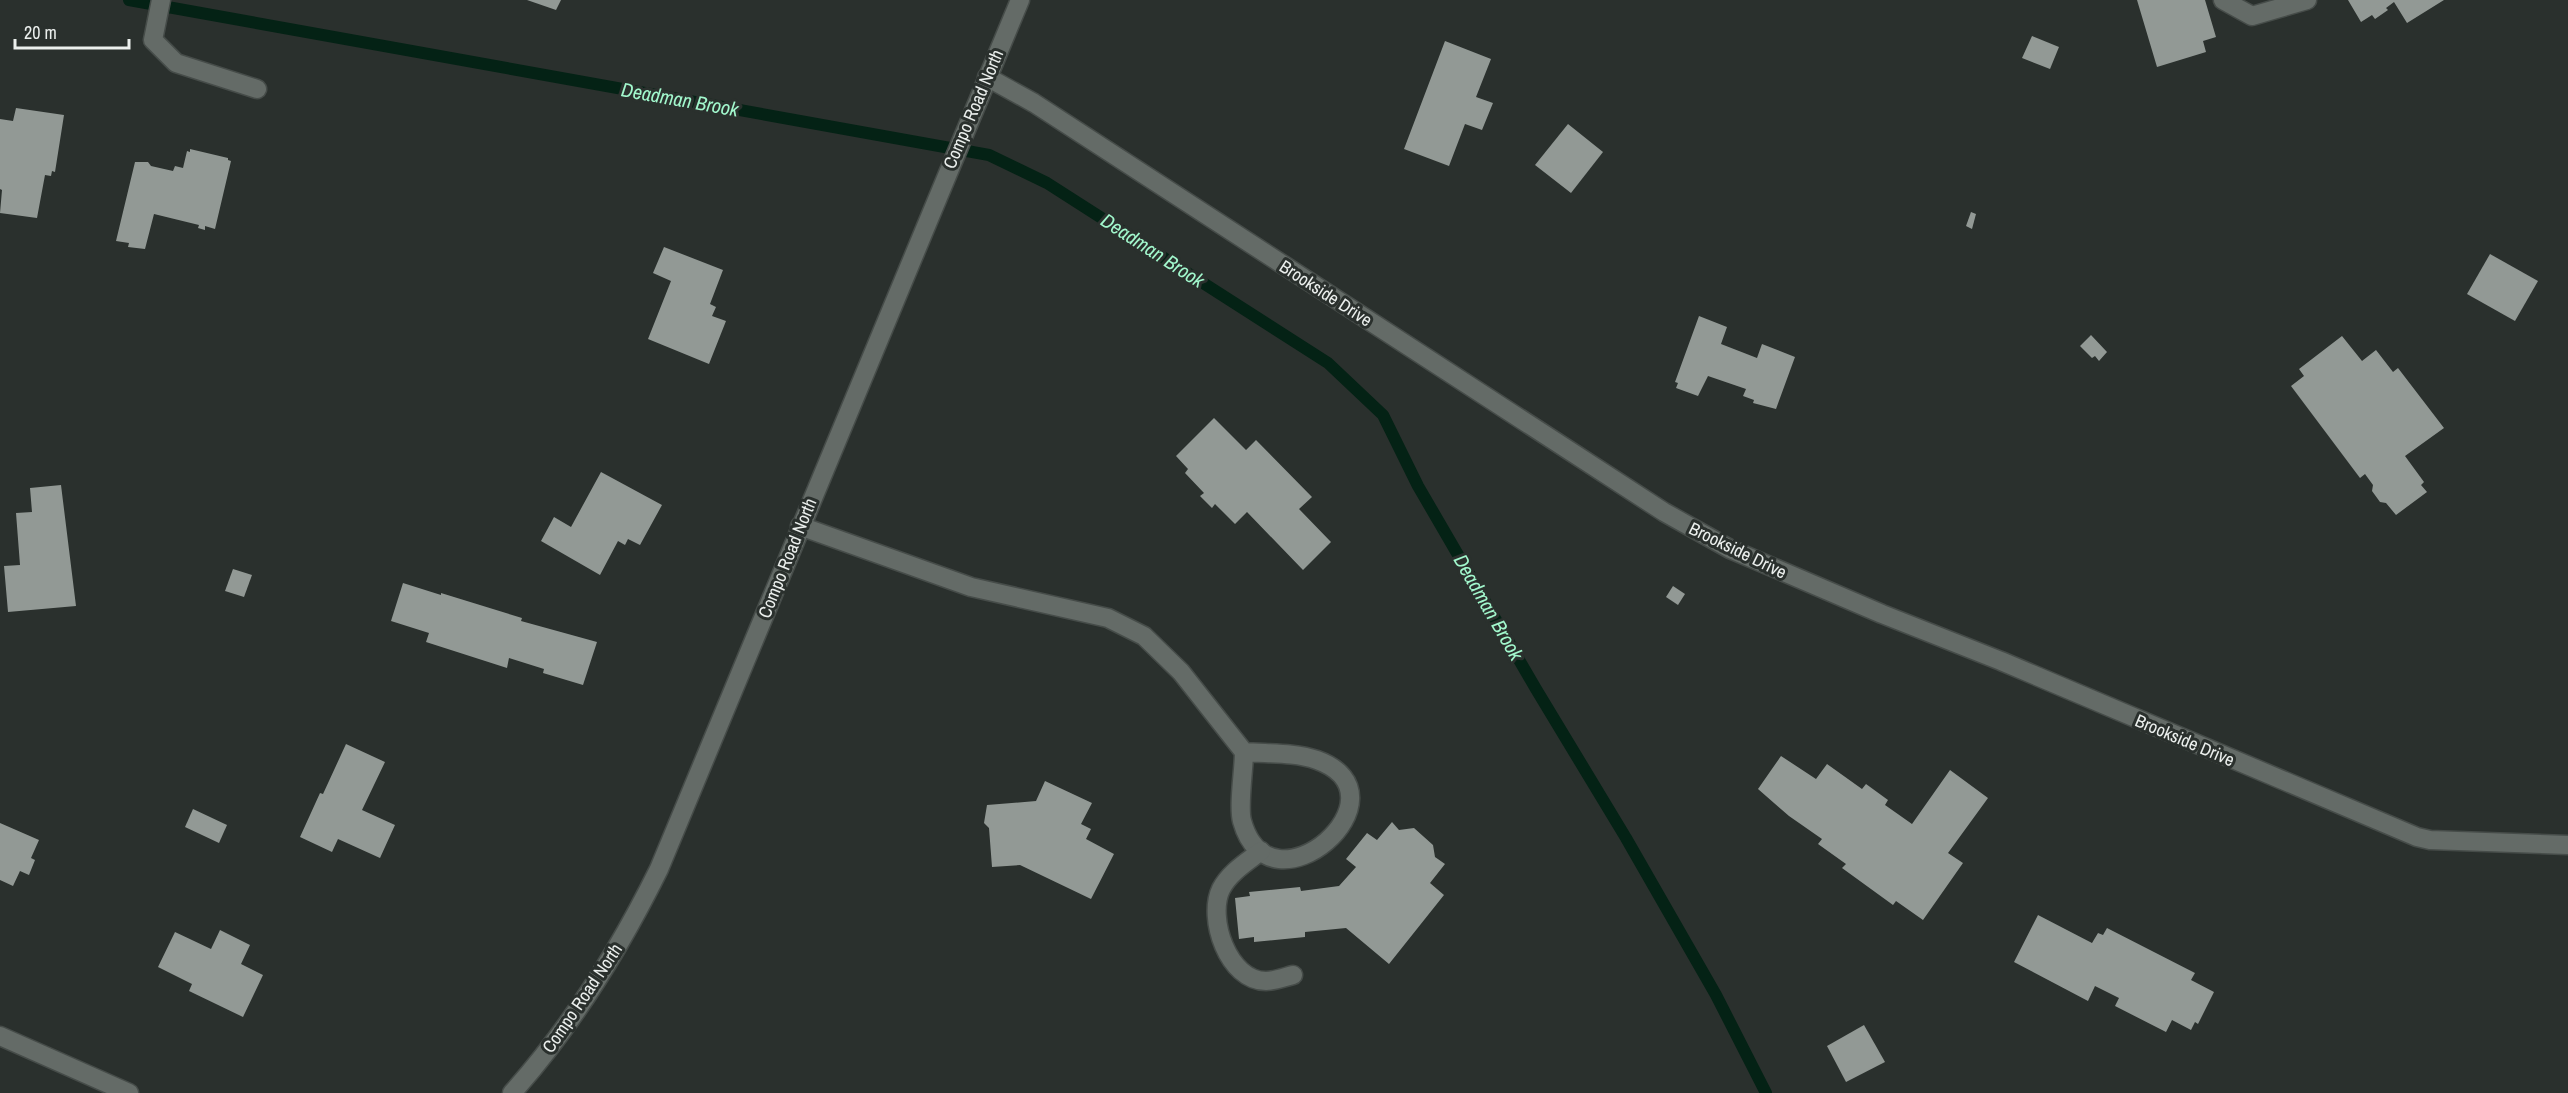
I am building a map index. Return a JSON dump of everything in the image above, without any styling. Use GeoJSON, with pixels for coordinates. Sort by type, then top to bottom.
{"type":"FeatureCollection","features":[{"type":"Feature","properties":{"kind":"street"},"geometry":{"type":"LineString","coordinates":[[161,0],[153,40],[176,63],[257,89]]}},
{"type":"Feature","properties":{"kind":"street","name":"Compo Road North"},"geometry":{"type":"LineString","coordinates":[[512,1093],[590,992],[644,899],[690,796],[1020,0]]}},
{"type":"Feature","properties":{"kind":"street"},"geometry":{"type":"LineString","coordinates":[[2223,0],[2252,16],[2307,0]]}},
{"type":"Feature","properties":{"kind":"street","name":"Brookside Drive"},"geometry":{"type":"LineString","coordinates":[[987,76],[1044,109],[1665,512],[1730,549],[1881,614],[2012,665],[2417,837],[2430,840],[2568,845]]}},
{"type":"Feature","properties":{"kind":"street"},"geometry":{"type":"LineString","coordinates":[[800,526],[971,586],[1108,618],[1144,636],[1181,672],[1244,752],[1242,819],[1251,840],[1261,851],[1275,859],[1290,860],[1312,853],[1331,838],[1348,815],[1352,799],[1347,783],[1335,769],[1316,760],[1290,755],[1244,752]]}},
{"type":"Feature","properties":{"kind":"street"},"geometry":{"type":"LineString","coordinates":[[1261,851],[1228,878],[1220,891],[1219,932],[1223,948],[1235,964],[1248,975],[1265,981],[1293,975]]}},
{"type":"Feature","properties":{"kind":"street"},"geometry":{"type":"LineString","coordinates":[[0,1036],[129,1093]]}},
{"type":"Feature","properties":{"kind":"building"},"geometry":{"type":"Polygon","coordinates":[[[527,0],[561,0],[556,10],[527,0]]]}},
{"type":"Feature","properties":{"kind":"building"},"geometry":{"type":"Polygon","coordinates":[[[2137,0],[2205,0],[2216,37],[2203,41],[2206,52],[2157,67],[2137,0]]]}},
{"type":"Feature","properties":{"kind":"building"},"geometry":{"type":"Polygon","coordinates":[[[2348,0],[2444,0],[2407,23],[2394,2],[2386,8],[2388,10],[2375,19],[2372,15],[2361,22],[2348,0]]]}},
{"type":"Feature","properties":{"kind":"building"},"geometry":{"type":"Polygon","coordinates":[[[2032,36],[2059,47],[2050,69],[2022,58],[2032,36]]]}},
{"type":"Feature","properties":{"kind":"building"},"geometry":{"type":"Polygon","coordinates":[[[1445,41],[1491,59],[1476,97],[1493,103],[1482,130],[1465,124],[1449,166],[1404,149],[1445,41]]]}},
{"type":"Feature","properties":{"kind":"building"},"geometry":{"type":"Polygon","coordinates":[[[16,108],[64,115],[55,172],[52,171],[51,176],[45,175],[37,218],[0,213],[2,190],[0,189],[0,119],[13,121],[16,108]]]}},
{"type":"Feature","properties":{"kind":"building"},"geometry":{"type":"Polygon","coordinates":[[[1568,124],[1603,152],[1571,193],[1535,165],[1568,124]]]}},
{"type":"Feature","properties":{"kind":"building"},"geometry":{"type":"Polygon","coordinates":[[[190,149],[228,158],[231,161],[215,229],[205,226],[205,230],[198,228],[199,225],[154,214],[145,249],[128,247],[129,243],[116,241],[135,162],[148,162],[151,166],[173,171],[175,166],[183,168],[187,151],[190,152],[190,149]]]}},
{"type":"Feature","properties":{"kind":"building"},"geometry":{"type":"Polygon","coordinates":[[[1971,212],[1976,214],[1972,229],[1966,226],[1971,212]]]}},
{"type":"Feature","properties":{"kind":"building"},"geometry":{"type":"Polygon","coordinates":[[[664,247],[723,270],[710,304],[716,307],[712,316],[726,321],[709,364],[648,339],[671,281],[653,273],[664,247]]]}},
{"type":"Feature","properties":{"kind":"building"},"geometry":{"type":"Polygon","coordinates":[[[2490,254],[2538,281],[2515,321],[2467,294],[2490,254]]]}},
{"type":"Feature","properties":{"kind":"building"},"geometry":{"type":"Polygon","coordinates":[[[1699,316],[1727,327],[1721,344],[1757,358],[1762,344],[1795,357],[1776,409],[1753,403],[1754,400],[1743,396],[1746,389],[1708,376],[1698,396],[1676,388],[1678,383],[1675,382],[1699,316]]]}},
{"type":"Feature","properties":{"kind":"building"},"geometry":{"type":"Polygon","coordinates":[[[2091,335],[2107,352],[2099,361],[2095,356],[2092,358],[2080,346],[2091,335]]]}},
{"type":"Feature","properties":{"kind":"building"},"geometry":{"type":"Polygon","coordinates":[[[2342,336],[2362,361],[2376,350],[2393,372],[2398,368],[2444,428],[2405,456],[2424,482],[2421,485],[2427,492],[2396,515],[2386,503],[2380,502],[2372,491],[2373,485],[2365,474],[2360,478],[2291,386],[2304,376],[2299,369],[2342,336]]]}},
{"type":"Feature","properties":{"kind":"building"},"geometry":{"type":"Polygon","coordinates":[[[1214,418],[1246,450],[1256,440],[1312,497],[1299,509],[1331,542],[1303,570],[1247,512],[1235,524],[1215,504],[1212,508],[1200,496],[1204,493],[1185,473],[1188,469],[1176,456],[1214,418]]]}},
{"type":"Feature","properties":{"kind":"building"},"geometry":{"type":"Polygon","coordinates":[[[601,472],[662,505],[640,545],[628,539],[625,545],[618,541],[600,575],[541,541],[554,517],[571,527],[601,472]]]}},
{"type":"Feature","properties":{"kind":"building"},"geometry":{"type":"Polygon","coordinates":[[[61,485],[76,606],[8,612],[4,566],[20,565],[16,513],[32,512],[30,488],[61,485]]]}},
{"type":"Feature","properties":{"kind":"building"},"geometry":{"type":"Polygon","coordinates":[[[233,569],[252,575],[244,597],[225,591],[233,569]]]}},
{"type":"Feature","properties":{"kind":"building"},"geometry":{"type":"Polygon","coordinates":[[[403,583],[522,618],[521,621],[597,642],[583,685],[543,673],[544,669],[509,658],[507,668],[426,642],[429,633],[391,621],[403,583]]]}},
{"type":"Feature","properties":{"kind":"building"},"geometry":{"type":"Polygon","coordinates":[[[1673,586],[1685,594],[1678,605],[1666,597],[1673,586]]]}},
{"type":"Feature","properties":{"kind":"building"},"geometry":{"type":"Polygon","coordinates":[[[346,744],[385,762],[362,810],[395,825],[380,858],[338,839],[332,852],[300,837],[346,744]]]}},
{"type":"Feature","properties":{"kind":"building"},"geometry":{"type":"Polygon","coordinates":[[[1781,756],[1816,779],[1827,764],[1862,789],[1866,784],[1888,800],[1885,805],[1912,824],[1950,770],[1988,798],[1948,853],[1963,863],[1923,920],[1896,901],[1893,905],[1842,868],[1846,864],[1818,844],[1822,839],[1789,816],[1758,789],[1781,756]]]}},
{"type":"Feature","properties":{"kind":"building"},"geometry":{"type":"Polygon","coordinates":[[[1045,781],[1092,803],[1081,824],[1091,829],[1086,839],[1114,854],[1091,899],[1020,865],[992,867],[989,828],[984,823],[987,805],[1036,801],[1045,781]]]}},
{"type":"Feature","properties":{"kind":"building"},"geometry":{"type":"Polygon","coordinates":[[[193,809],[227,825],[219,843],[185,827],[193,809]]]}},
{"type":"Feature","properties":{"kind":"building"},"geometry":{"type":"Polygon","coordinates":[[[1392,822],[1399,830],[1414,828],[1433,845],[1435,857],[1445,864],[1430,883],[1444,895],[1389,964],[1346,928],[1305,932],[1305,937],[1254,942],[1254,937],[1239,939],[1235,898],[1250,896],[1249,892],[1300,887],[1301,891],[1339,886],[1356,867],[1346,859],[1367,833],[1377,840],[1392,822]]]}},
{"type":"Feature","properties":{"kind":"building"},"geometry":{"type":"Polygon","coordinates":[[[0,823],[39,840],[31,858],[35,860],[29,875],[20,871],[13,886],[0,880],[0,823]]]}},
{"type":"Feature","properties":{"kind":"building"},"geometry":{"type":"Polygon","coordinates":[[[2038,915],[2092,943],[2098,933],[2103,935],[2107,928],[2195,973],[2191,980],[2214,992],[2198,1024],[2195,1022],[2191,1030],[2172,1020],[2166,1032],[2115,1006],[2119,998],[2095,986],[2088,1001],[2014,962],[2038,915]]]}},
{"type":"Feature","properties":{"kind":"building"},"geometry":{"type":"Polygon","coordinates":[[[220,930],[250,945],[241,964],[263,975],[243,1017],[189,991],[192,984],[158,967],[175,932],[211,949],[220,930]]]}},
{"type":"Feature","properties":{"kind":"building"},"geometry":{"type":"Polygon","coordinates":[[[1864,1025],[1885,1062],[1846,1082],[1827,1046],[1864,1025]]]}},
{"type":"Feature","properties":{"kind":"waterway","name":"Deadman Brook"},"geometry":{"type":"LineString","coordinates":[[129,0],[989,155],[1047,183],[1328,363],[1383,415],[1418,486],[1716,995],[1766,1093]]}}]}
